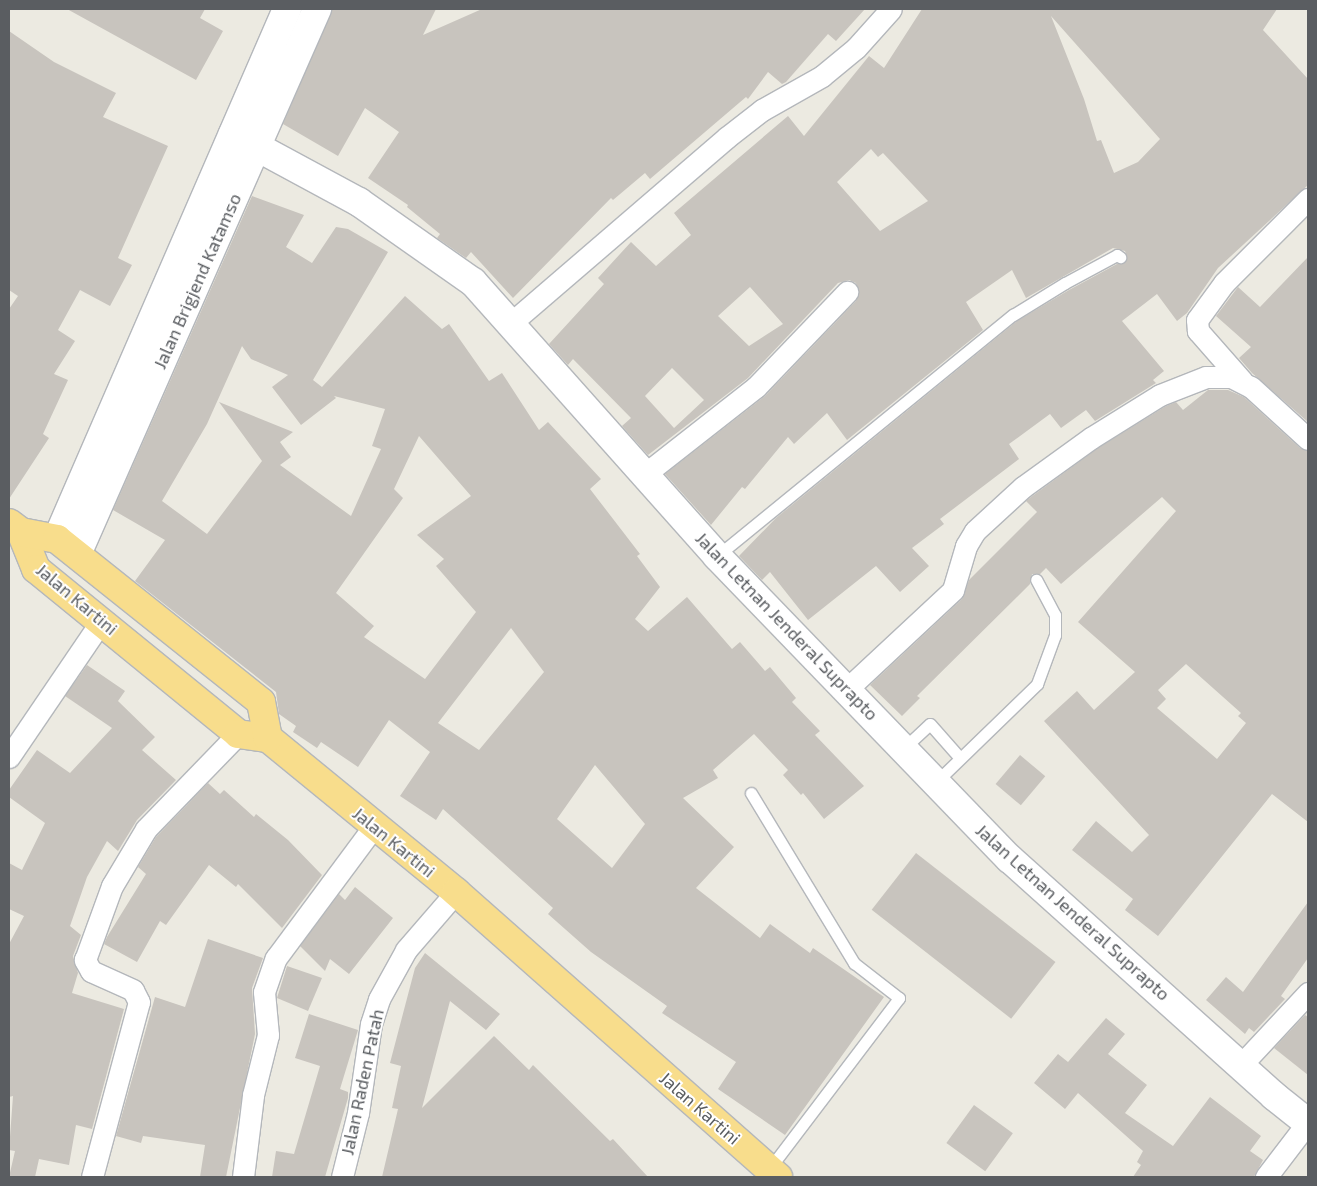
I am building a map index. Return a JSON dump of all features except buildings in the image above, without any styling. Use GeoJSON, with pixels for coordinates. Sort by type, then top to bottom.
{"type":"FeatureCollection","features":[{"type":"Feature","properties":{"kind":"highway"},"geometry":{"type":"LineString","coordinates":[[15,528],[67,547],[260,702],[268,738],[238,734]]}},
{"type":"Feature","properties":{"kind":"highway","name":"Jalan Kartini"},"geometry":{"type":"LineString","coordinates":[[15,528],[36,568],[102,620],[238,734]]}},
{"type":"Feature","properties":{"kind":"highway","name":"Jalan Kartini"},"geometry":{"type":"LineString","coordinates":[[268,738],[456,892],[774,1173]]}},
{"type":"Feature","properties":{"kind":"street","name":"Jalan Brigjend Katamso"},"geometry":{"type":"LineString","coordinates":[[245,140],[288,9]]}},
{"type":"Feature","properties":{"kind":"street","name":"Jalan Brigjend Katamso"},"geometry":{"type":"LineString","coordinates":[[67,547],[245,140],[317,9]]}},
{"type":"Feature","properties":{"kind":"street"},"geometry":{"type":"LineString","coordinates":[[511,323],[726,138],[762,110],[822,76],[849,54],[880,25],[891,9]]}},
{"type":"Feature","properties":{"kind":"street","name":"Jalan Letnan Jenderal Suprapto"},"geometry":{"type":"LineString","coordinates":[[245,140],[359,202],[422,244],[472,282],[511,323],[717,556],[1010,859],[1240,1066],[1308,1122]]}},
{"type":"Feature","properties":{"kind":"street"},"geometry":{"type":"LineString","coordinates":[[1308,199],[1224,283],[1197,320],[1198,331],[1242,381],[1308,439]]}},
{"type":"Feature","properties":{"kind":"street"},"geometry":{"type":"LineString","coordinates":[[645,474],[756,387],[847,292]]}},
{"type":"Feature","properties":{"kind":"street"},"geometry":{"type":"LineString","coordinates":[[847,689],[953,590],[966,546],[975,531],[1023,487],[1091,438],[1160,396],[1206,377],[1232,378],[1242,381]]}},
{"type":"Feature","properties":{"kind":"street"},"geometry":{"type":"LineString","coordinates":[[9,757],[102,620]]}},
{"type":"Feature","properties":{"kind":"street"},"geometry":{"type":"LineString","coordinates":[[92,1177],[139,1002],[133,990],[91,971],[84,960],[112,886],[146,829],[238,734]]}},
{"type":"Feature","properties":{"kind":"street"},"geometry":{"type":"LineString","coordinates":[[243,1177],[253,1096],[268,1035],[264,992],[276,958],[374,826]]}},
{"type":"Feature","properties":{"kind":"street","name":"Jalan Raden Patah"},"geometry":{"type":"LineString","coordinates":[[342,1177],[358,1113],[370,1024],[379,999],[406,950],[456,892]]}},
{"type":"Feature","properties":{"kind":"street"},"geometry":{"type":"LineString","coordinates":[[1240,1066],[1308,993]]}},
{"type":"Feature","properties":{"kind":"street"},"geometry":{"type":"LineString","coordinates":[[1266,1177],[1308,1122]]}},
{"type":"Feature","properties":{"kind":"lane"},"geometry":{"type":"LineString","coordinates":[[717,556],[1013,315],[1065,283],[1117,255],[1120,256]]}},
{"type":"Feature","properties":{"kind":"lane"},"geometry":{"type":"LineString","coordinates":[[935,783],[1037,684],[1048,660],[1055,635],[1055,615],[1036,580]]}},
{"type":"Feature","properties":{"kind":"lane"},"geometry":{"type":"LineString","coordinates":[[904,748],[930,724],[960,758]]}},
{"type":"Feature","properties":{"kind":"lane"},"geometry":{"type":"LineString","coordinates":[[751,793],[854,963],[899,998],[774,1173]]}}]}
